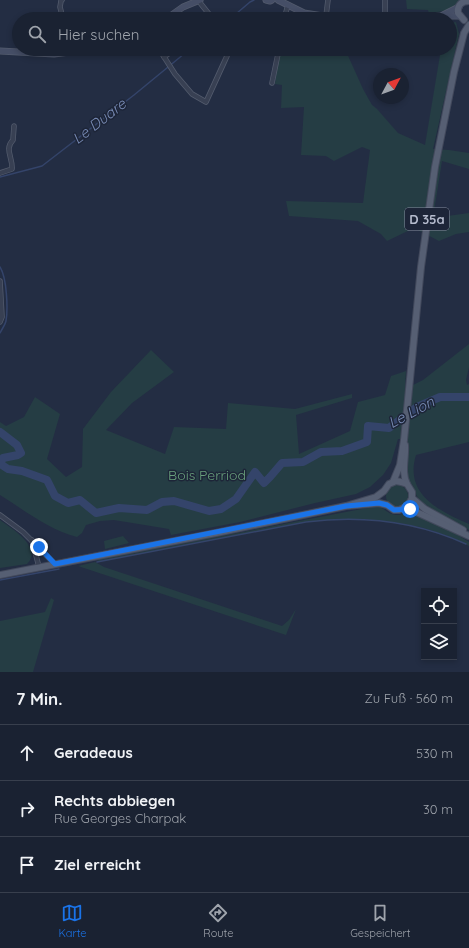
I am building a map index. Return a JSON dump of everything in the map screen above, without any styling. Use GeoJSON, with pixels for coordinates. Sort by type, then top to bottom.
{"type":"FeatureCollection","features":[{"type":"Feature","properties":{"kind":"main road"},"geometry":{"type":"LineString","coordinates":[[464,19],[458,14],[459,7],[466,1]]}},
{"type":"Feature","properties":{"kind":"main road","name":"D 35a"},"geometry":{"type":"LineString","coordinates":[[393,482],[400,465],[404,440],[421,267],[435,167],[453,78],[464,33],[464,19]]}},
{"type":"Feature","properties":{"kind":"main road","name":"D 35a"},"geometry":{"type":"LineString","coordinates":[[464,33],[469,25]]}},
{"type":"Feature","properties":{"kind":"main road","name":"D 35a"},"geometry":{"type":"LineString","coordinates":[[404,440],[404,475],[407,484]]}},
{"type":"Feature","properties":{"kind":"main road"},"geometry":{"type":"LineString","coordinates":[[346,506],[376,497],[384,491],[387,485],[398,481],[407,484],[412,492],[410,504],[399,510],[394,510],[387,505],[384,500],[384,491]]}},
{"type":"Feature","properties":{"kind":"main road"},"geometry":{"type":"LineString","coordinates":[[412,498],[425,508],[469,535]]}},
{"type":"Feature","properties":{"kind":"main road"},"geometry":{"type":"LineString","coordinates":[[0,575],[346,506],[375,503],[387,505]]}},
{"type":"Feature","properties":{"kind":"main road"},"geometry":{"type":"LineString","coordinates":[[404,508],[412,510],[469,535]]}},
{"type":"Feature","properties":{"kind":"street"},"geometry":{"type":"LineString","coordinates":[[61,12],[60,7],[62,0]]}},
{"type":"Feature","properties":{"kind":"street"},"geometry":{"type":"LineString","coordinates":[[177,12],[200,0],[200,4],[207,12]]}},
{"type":"Feature","properties":{"kind":"street"},"geometry":{"type":"LineString","coordinates":[[266,0],[272,0]]}},
{"type":"Feature","properties":{"kind":"street"},"geometry":{"type":"LineString","coordinates":[[278,0],[302,12]]}},
{"type":"Feature","properties":{"kind":"street"},"geometry":{"type":"LineString","coordinates":[[326,12],[328,0]]}},
{"type":"Feature","properties":{"kind":"street"},"geometry":{"type":"LineString","coordinates":[[385,0],[385,12]]}},
{"type":"Feature","properties":{"kind":"street"},"geometry":{"type":"LineString","coordinates":[[286,12],[288,5]]}},
{"type":"Feature","properties":{"kind":"street"},"geometry":{"type":"LineString","coordinates":[[450,12],[459,7]]}},
{"type":"Feature","properties":{"kind":"street"},"geometry":{"type":"LineString","coordinates":[[0,51],[12,52]]}},
{"type":"Feature","properties":{"kind":"street"},"geometry":{"type":"LineString","coordinates":[[164,57],[171,70],[192,94],[206,102],[227,56]]}},
{"type":"Feature","properties":{"kind":"street"},"geometry":{"type":"LineString","coordinates":[[272,83],[278,56]]}},
{"type":"Feature","properties":{"kind":"street"},"geometry":{"type":"LineString","coordinates":[[0,173],[12,169],[8,149],[9,144],[13,140],[14,126]]}},
{"type":"Feature","properties":{"kind":"street"},"geometry":{"type":"LineString","coordinates":[[0,281],[2,302],[2,317],[0,322]]}},
{"type":"Feature","properties":{"kind":"street"},"geometry":{"type":"LineString","coordinates":[[0,515],[23,532],[55,564]]}},
{"type":"Feature","properties":{"kind":"street"},"geometry":{"type":"LineString","coordinates":[[31,540],[40,567]]}},
{"type":"Feature","properties":{"kind":"green space"},"geometry":{"type":"Polygon","coordinates":[[[406,0],[461,0],[451,9],[438,12],[407,9],[406,0]]]}},
{"type":"Feature","properties":{"kind":"green space"},"geometry":{"type":"Polygon","coordinates":[[[457,26],[459,34],[457,43],[457,26]]]}},
{"type":"Feature","properties":{"kind":"green space"},"geometry":{"type":"Polygon","coordinates":[[[279,56],[348,56],[372,105],[398,133],[425,145],[440,56],[454,56],[433,149],[469,153],[469,169],[442,161],[433,218],[469,213],[469,232],[456,234],[439,241],[414,228],[387,241],[381,234],[358,221],[289,216],[286,201],[363,203],[370,150],[362,147],[334,161],[326,156],[301,155],[304,107],[281,108],[282,85],[275,84],[279,56]]]}},
{"type":"Feature","properties":{"kind":"green space","name":"Bois Perriod"},"geometry":{"type":"Polygon","coordinates":[[[469,344],[469,367],[466,380],[467,385],[469,384],[469,442],[416,455],[414,469],[415,480],[420,491],[427,499],[446,513],[469,524],[469,530],[434,510],[418,498],[407,475],[407,439],[398,439],[391,463],[383,475],[370,487],[356,494],[240,522],[171,535],[169,529],[114,520],[100,521],[86,525],[82,533],[77,537],[47,525],[0,495],[0,422],[6,426],[24,417],[35,397],[60,414],[47,459],[66,477],[82,467],[83,429],[111,392],[151,350],[174,372],[132,403],[106,430],[165,454],[174,427],[226,429],[228,403],[295,409],[352,394],[352,398],[296,415],[299,454],[350,431],[358,402],[385,395],[391,376],[406,371],[405,389],[423,380],[469,344]]]}},
{"type":"Feature","properties":{"kind":"green space"},"geometry":{"type":"Polygon","coordinates":[[[397,485],[401,486],[407,492],[407,500],[401,506],[397,507],[393,506],[387,500],[386,496],[387,492],[393,486],[397,485]]]}},
{"type":"Feature","properties":{"kind":"green space"},"geometry":{"type":"Polygon","coordinates":[[[377,506],[396,515],[409,513],[413,514],[453,532],[469,542],[469,546],[450,537],[410,525],[347,519],[306,522],[97,562],[98,560],[377,506]]]}},
{"type":"Feature","properties":{"kind":"green space"},"geometry":{"type":"Polygon","coordinates":[[[0,520],[18,533],[29,545],[32,552],[31,558],[27,564],[0,568],[0,520]]]}},
{"type":"Feature","properties":{"kind":"green space"},"geometry":{"type":"Polygon","coordinates":[[[123,536],[129,543],[105,549],[104,541],[123,536]]]}},
{"type":"Feature","properties":{"kind":"green space"},"geometry":{"type":"Polygon","coordinates":[[[95,562],[104,567],[282,626],[289,620],[296,609],[286,635],[78,566],[95,562]]]}},
{"type":"Feature","properties":{"kind":"green space"},"geometry":{"type":"Polygon","coordinates":[[[51,598],[54,600],[33,672],[0,672],[0,621],[45,612],[51,598]]]}},
{"type":"Feature","properties":{"kind":"waterway","name":"Le Duare"},"geometry":{"type":"LineString","coordinates":[[238,12],[254,0]]}},
{"type":"Feature","properties":{"kind":"waterway","name":"Le Duare"},"geometry":{"type":"LineString","coordinates":[[0,177],[42,166],[134,95],[181,56]]}},
{"type":"Feature","properties":{"kind":"waterway","name":"Le Duare"},"geometry":{"type":"LineString","coordinates":[[0,267],[6,286],[7,309],[6,321],[0,333]]}},
{"type":"Feature","properties":{"kind":"waterway","name":"Le Lion"},"geometry":{"type":"LineString","coordinates":[[0,432],[17,445],[21,453],[3,458],[1,462],[2,465],[8,469],[22,471],[47,480],[55,496],[68,503],[80,500],[96,513],[119,508],[147,510],[162,502],[174,501],[209,511],[221,509],[236,499],[255,472],[264,483],[282,463],[303,462],[321,452],[342,451],[367,442],[368,426],[389,428],[417,407],[440,397],[469,397]]}},
{"type":"Feature","properties":{"kind":"waterway"},"geometry":{"type":"LineString","coordinates":[[97,562],[306,522],[347,519],[408,525],[447,536],[466,544]]}},
{"type":"Feature","properties":{"kind":"waterway"},"geometry":{"type":"LineString","coordinates":[[0,580],[59,569]]}},
{"type":"Feature","properties":{"kind":"route"},"geometry":{"type":"LineString","coordinates":[[39,547],[55,564],[346,506],[379,503],[387,505],[394,510],[404,508],[410,509]]}}]}
